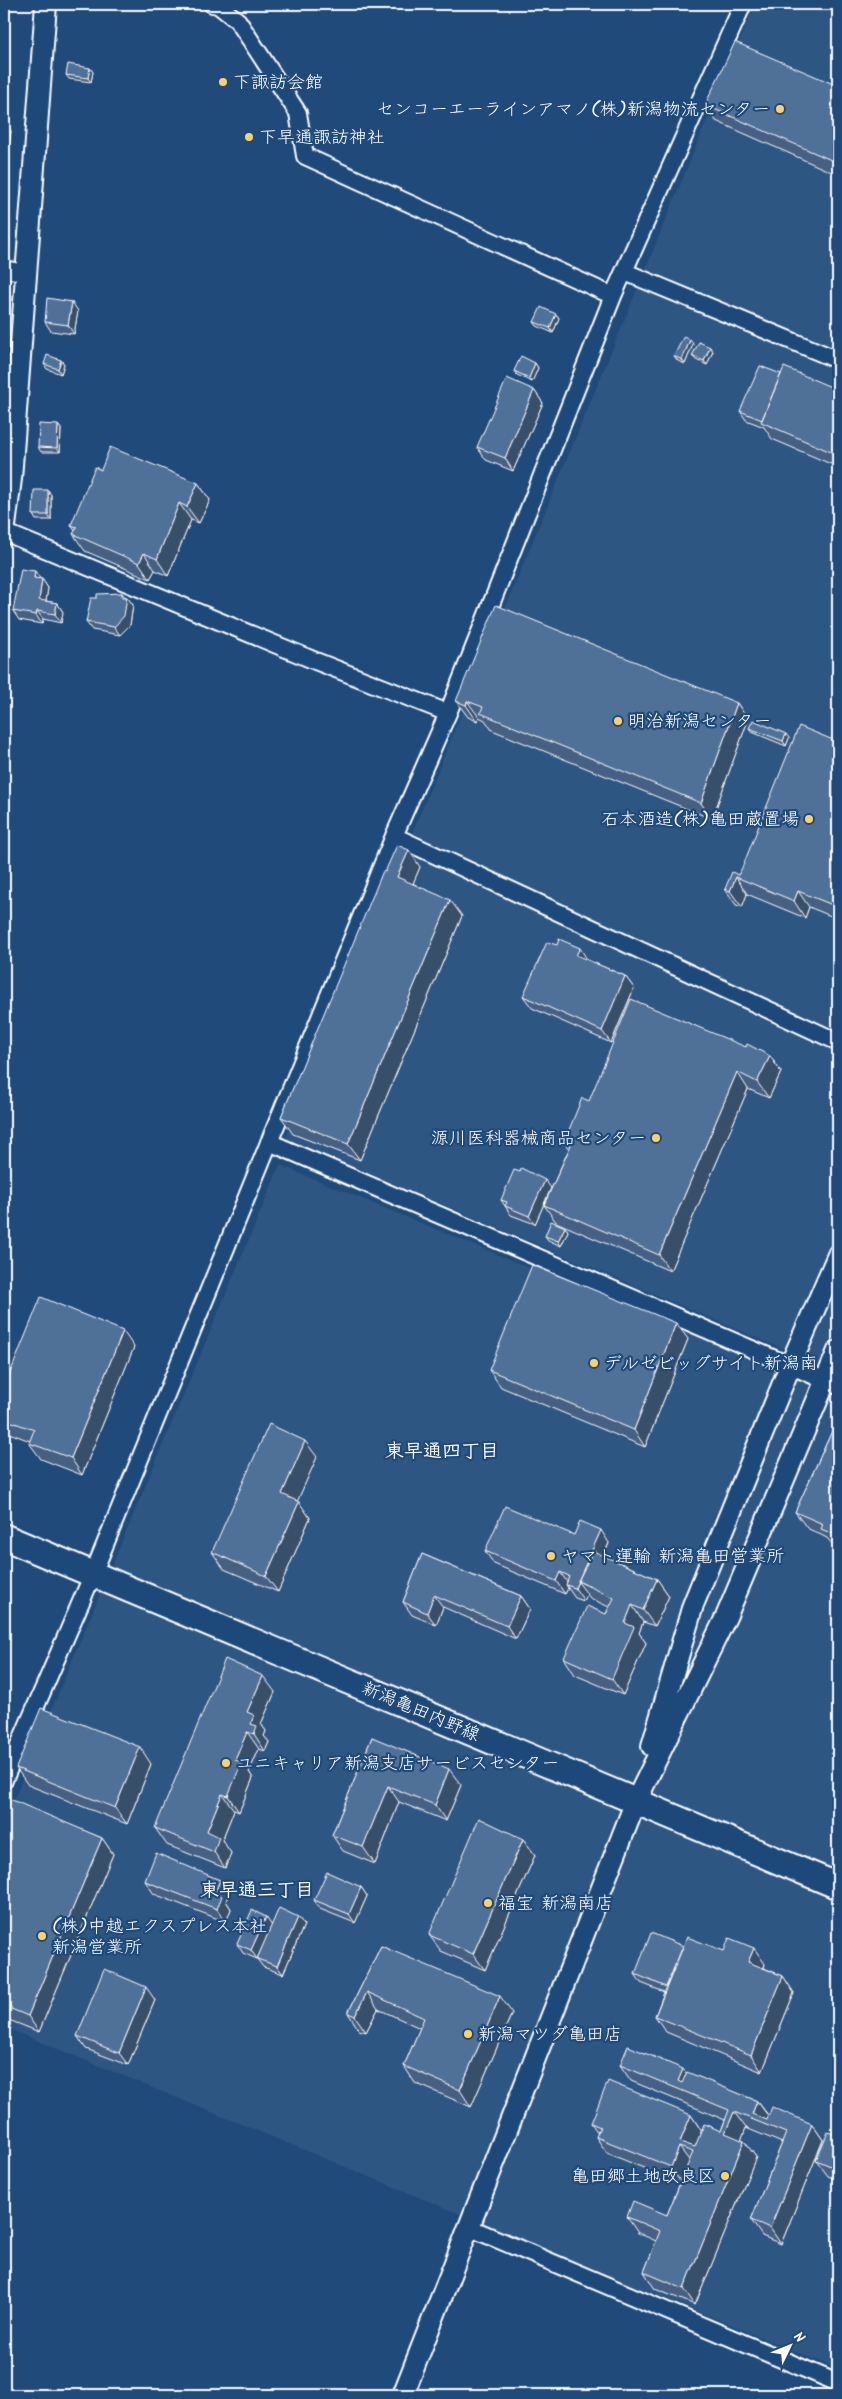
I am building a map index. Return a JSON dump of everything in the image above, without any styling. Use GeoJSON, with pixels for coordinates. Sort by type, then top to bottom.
{"type":"FeatureCollection","features":[{"type":"Feature","properties":{"kind":"main road","name":"新潟亀田内野線"},"geometry":{"type":"LineString","coordinates":[[4,1537],[838,1886]]}},
{"type":"Feature","properties":{"kind":"street"},"geometry":{"type":"LineString","coordinates":[[46,4],[11,479],[4,533],[318,662],[448,713]]}},
{"type":"Feature","properties":{"kind":"street"},"geometry":{"type":"LineString","coordinates":[[212,4],[218,5],[238,21],[298,113],[305,156],[613,296]]}},
{"type":"Feature","properties":{"kind":"street"},"geometry":{"type":"LineString","coordinates":[[4,1780],[93,1574],[394,836],[448,713],[613,296],[743,4]]}},
{"type":"Feature","properties":{"kind":"street"},"geometry":{"type":"LineString","coordinates":[[4,269],[26,273]]}},
{"type":"Feature","properties":{"kind":"street"},"geometry":{"type":"LineString","coordinates":[[625,272],[838,360]]}},
{"type":"Feature","properties":{"kind":"street"},"geometry":{"type":"LineString","coordinates":[[394,836],[838,1042]]}},
{"type":"Feature","properties":{"kind":"street"},"geometry":{"type":"LineString","coordinates":[[269,1142],[832,1384]]}},
{"type":"Feature","properties":{"kind":"street"},"geometry":{"type":"LineString","coordinates":[[636,1801],[693,1605],[790,1366],[838,1255]]}},
{"type":"Feature","properties":{"kind":"street"},"geometry":{"type":"LineString","coordinates":[[403,2395],[636,1801],[726,1617],[832,1384],[838,1351]]}},
{"type":"Feature","properties":{"kind":"street"},"geometry":{"type":"LineString","coordinates":[[468,2227],[838,2383]]}},
{"type":"Feature","properties":{"kind":"shaded area"},"geometry":{"type":"Polygon","coordinates":[[[755,4],[838,4],[838,1372],[286,1138],[755,4]]]}},
{"type":"Feature","properties":{"kind":"shaded area"},"geometry":{"type":"Polygon","coordinates":[[[280,1165],[838,1395],[838,2369],[4,2027],[4,1823],[280,1165]]]}},
{"type":"Feature","properties":{"kind":"building","name":"センコーエーラインアマノ(株)新潟物流センター"},"geometry":{"type":"Polygon","coordinates":[[[735,42],[838,86],[838,163],[705,105],[735,42]]]}},
{"type":"Feature","properties":{"kind":"building"},"geometry":{"type":"Polygon","coordinates":[[[68,64],[90,68],[88,78],[66,75],[68,64]]]}},
{"type":"Feature","properties":{"kind":"building"},"geometry":{"type":"Polygon","coordinates":[[[47,298],[72,302],[68,325],[45,322],[47,298]]]}},
{"type":"Feature","properties":{"kind":"building"},"geometry":{"type":"Polygon","coordinates":[[[541,307],[556,314],[550,328],[534,322],[541,307]]]}},
{"type":"Feature","properties":{"kind":"building"},"geometry":{"type":"Polygon","coordinates":[[[684,336],[690,340],[682,360],[674,356],[684,336]]]}},
{"type":"Feature","properties":{"kind":"building"},"geometry":{"type":"Polygon","coordinates":[[[699,342],[710,347],[704,361],[692,356],[699,342]]]}},
{"type":"Feature","properties":{"kind":"building"},"geometry":{"type":"Polygon","coordinates":[[[47,355],[61,360],[58,369],[44,364],[47,355]]]}},
{"type":"Feature","properties":{"kind":"building"},"geometry":{"type":"Polygon","coordinates":[[[521,356],[535,363],[529,378],[514,371],[521,356]]]}},
{"type":"Feature","properties":{"kind":"building"},"geometry":{"type":"Polygon","coordinates":[[[760,366],[781,374],[762,420],[740,411],[760,366]]]}},
{"type":"Feature","properties":{"kind":"building"},"geometry":{"type":"Polygon","coordinates":[[[784,367],[838,390],[838,455],[761,422],[784,367]]]}},
{"type":"Feature","properties":{"kind":"building"},"geometry":{"type":"Polygon","coordinates":[[[507,378],[534,390],[505,458],[477,447],[507,378]]]}},
{"type":"Feature","properties":{"kind":"building"},"geometry":{"type":"Polygon","coordinates":[[[39,424],[58,425],[57,448],[38,447],[39,424]]]}},
{"type":"Feature","properties":{"kind":"building"},"geometry":{"type":"Polygon","coordinates":[[[110,447],[198,483],[187,507],[179,503],[157,559],[144,553],[139,563],[73,534],[77,527],[71,525],[95,467],[101,470],[110,447]]]}},
{"type":"Feature","properties":{"kind":"building"},"geometry":{"type":"Polygon","coordinates":[[[34,490],[48,490],[48,515],[33,515],[34,490]]]}},
{"type":"Feature","properties":{"kind":"building"},"geometry":{"type":"Polygon","coordinates":[[[21,569],[35,571],[34,578],[42,579],[39,600],[57,603],[55,614],[37,611],[36,615],[13,611],[21,569]]]}},
{"type":"Feature","properties":{"kind":"building"},"geometry":{"type":"Polygon","coordinates":[[[122,593],[122,597],[127,597],[124,616],[114,627],[86,622],[91,598],[97,598],[97,594],[122,593]]]}},
{"type":"Feature","properties":{"kind":"building","name":"明治新潟センター"},"geometry":{"type":"Polygon","coordinates":[[[496,605],[737,703],[701,803],[480,713],[483,707],[467,701],[466,705],[456,701],[496,605]]]}},
{"type":"Feature","properties":{"kind":"building"},"geometry":{"type":"Polygon","coordinates":[[[753,720],[786,734],[783,741],[749,728],[753,720]]]}},
{"type":"Feature","properties":{"kind":"building","name":"石本酒造(株)亀田蔵置場"},"geometry":{"type":"Polygon","coordinates":[[[799,726],[838,742],[838,879],[836,884],[838,885],[838,897],[835,906],[798,891],[794,901],[736,877],[730,891],[725,889],[732,872],[738,875],[742,868],[799,726]]]}},
{"type":"Feature","properties":{"kind":"building"},"geometry":{"type":"Polygon","coordinates":[[[397,845],[409,850],[397,877],[450,900],[348,1144],[281,1117],[383,871],[385,872],[397,845]]]}},
{"type":"Feature","properties":{"kind":"building"},"geometry":{"type":"Polygon","coordinates":[[[559,939],[580,948],[576,955],[625,976],[602,1031],[523,996],[547,942],[557,945],[559,939]]]}},
{"type":"Feature","properties":{"kind":"building","name":"源川医科器械商品センター"},"geometry":{"type":"Polygon","coordinates":[[[631,999],[746,1047],[747,1044],[770,1056],[757,1082],[737,1072],[659,1255],[544,1205],[571,1145],[564,1142],[582,1098],[589,1101],[631,999]]]}},
{"type":"Feature","properties":{"kind":"building"},"geometry":{"type":"Polygon","coordinates":[[[521,1168],[545,1180],[529,1216],[505,1206],[507,1202],[501,1200],[514,1170],[520,1172],[521,1168]]]}},
{"type":"Feature","properties":{"kind":"building"},"geometry":{"type":"Polygon","coordinates":[[[551,1221],[565,1227],[558,1241],[545,1236],[551,1221]]]}},
{"type":"Feature","properties":{"kind":"building","name":"デルゼビッグサイト新潟南"},"geometry":{"type":"Polygon","coordinates":[[[532,1265],[676,1323],[634,1430],[489,1370],[532,1265]]]}},
{"type":"Feature","properties":{"kind":"building"},"geometry":{"type":"Polygon","coordinates":[[[41,1297],[123,1331],[71,1458],[29,1443],[34,1430],[4,1419],[4,1388],[41,1297]]]}},
{"type":"Feature","properties":{"kind":"building"},"geometry":{"type":"Polygon","coordinates":[[[838,1418],[838,1536],[821,1529],[823,1524],[795,1512],[838,1418]]]}},
{"type":"Feature","properties":{"kind":"building"},"geometry":{"type":"Polygon","coordinates":[[[269,1424],[305,1441],[282,1494],[299,1502],[266,1576],[212,1552],[269,1424]]]}},
{"type":"Feature","properties":{"kind":"building","name":"ヤマト運輸 新潟亀田営業所"},"geometry":{"type":"Polygon","coordinates":[[[505,1506],[574,1535],[580,1521],[601,1530],[575,1588],[566,1585],[569,1576],[560,1572],[556,1581],[485,1551],[505,1506]]]}},
{"type":"Feature","properties":{"kind":"building"},"geometry":{"type":"Polygon","coordinates":[[[593,1551],[657,1579],[643,1610],[632,1605],[625,1623],[634,1627],[612,1679],[564,1658],[587,1606],[606,1614],[614,1598],[578,1581],[593,1551]]]}},
{"type":"Feature","properties":{"kind":"building"},"geometry":{"type":"Polygon","coordinates":[[[422,1554],[521,1596],[507,1626],[434,1595],[427,1613],[403,1602],[422,1554]]]}},
{"type":"Feature","properties":{"kind":"building","name":"ユニキャリア新潟支店サービスセンター"},"geometry":{"type":"Polygon","coordinates":[[[225,1659],[263,1676],[247,1712],[254,1715],[251,1724],[257,1726],[254,1734],[247,1732],[235,1760],[242,1762],[228,1796],[222,1794],[207,1831],[219,1837],[214,1852],[155,1828],[225,1659]]]}},
{"type":"Feature","properties":{"kind":"building"},"geometry":{"type":"Polygon","coordinates":[[[41,1708],[140,1747],[115,1808],[16,1768],[41,1708]]]}},
{"type":"Feature","properties":{"kind":"building"},"geometry":{"type":"Polygon","coordinates":[[[372,1737],[449,1769],[435,1805],[388,1786],[363,1847],[332,1835],[372,1737]]]}},
{"type":"Feature","properties":{"kind":"building","name":"(株)中越エクスプレス本社 新潟営業所"},"geometry":{"type":"Polygon","coordinates":[[[5,1797],[102,1838],[28,2016],[4,2006],[5,1797]]]}},
{"type":"Feature","properties":{"kind":"building"},"geometry":{"type":"Polygon","coordinates":[[[479,1818],[523,1839],[473,1954],[429,1935],[479,1818]]]}},
{"type":"Feature","properties":{"kind":"building"},"geometry":{"type":"Polygon","coordinates":[[[156,1853],[220,1880],[215,1893],[222,1896],[217,1909],[145,1881],[156,1853]]]}},
{"type":"Feature","properties":{"kind":"building"},"geometry":{"type":"Polygon","coordinates":[[[327,1872],[361,1887],[349,1914],[314,1900],[327,1872]]]}},
{"type":"Feature","properties":{"kind":"building"},"geometry":{"type":"Polygon","coordinates":[[[279,1908],[298,1917],[277,1966],[257,1959],[279,1908]]]}},
{"type":"Feature","properties":{"kind":"building"},"geometry":{"type":"Polygon","coordinates":[[[252,1910],[266,1917],[251,1950],[237,1944],[252,1910]]]}},
{"type":"Feature","properties":{"kind":"building"},"geometry":{"type":"Polygon","coordinates":[[[651,1933],[683,1946],[666,1987],[635,1974],[651,1933]]]}},
{"type":"Feature","properties":{"kind":"building"},"geometry":{"type":"Polygon","coordinates":[[[687,1937],[724,1951],[729,1938],[754,1948],[748,1962],[783,1976],[751,2055],[655,2016],[687,1937]]]}},
{"type":"Feature","properties":{"kind":"building","name":"新潟マツダ亀田店"},"geometry":{"type":"Polygon","coordinates":[[[381,1946],[500,1996],[460,2090],[404,2066],[424,2018],[367,1992],[355,2016],[348,2013],[381,1946]]]}},
{"type":"Feature","properties":{"kind":"building"},"geometry":{"type":"Polygon","coordinates":[[[104,1969],[146,1987],[119,2053],[77,2036],[104,1969]]]}},
{"type":"Feature","properties":{"kind":"building"},"geometry":{"type":"Polygon","coordinates":[[[628,2046],[683,2069],[678,2081],[682,2083],[687,2072],[757,2101],[752,2114],[767,2120],[772,2107],[812,2124],[770,2228],[751,2220],[786,2133],[734,2112],[725,2133],[744,2141],[684,2289],[644,2272],[660,2231],[627,2217],[633,2201],[667,2215],[693,2152],[679,2147],[671,2167],[596,2137],[600,2127],[591,2123],[608,2081],[691,2115],[680,2142],[695,2147],[704,2124],[721,2131],[729,2110],[620,2065],[628,2046]]]}},
{"type":"Feature","properties":{"kind":"building"},"geometry":{"type":"Polygon","coordinates":[[[828,2132],[838,2136],[838,2169],[816,2160],[828,2132]]]}},
{"type":"Feature","properties":{"kind":"place","name":"下諏訪会館"},"geometry":{"type":"Point","coordinates":[223,82]}},
{"type":"Feature","properties":{"kind":"place","name":"センコーエーラインアマノ(株)新潟物流センター"},"geometry":{"type":"Point","coordinates":[780,109]}},
{"type":"Feature","properties":{"kind":"place","name":"下早通諏訪神社"},"geometry":{"type":"Point","coordinates":[249,137]}},
{"type":"Feature","properties":{"kind":"place","name":"明治新潟センター"},"geometry":{"type":"Point","coordinates":[618,721]}},
{"type":"Feature","properties":{"kind":"place","name":"石本酒造(株)亀田蔵置場"},"geometry":{"type":"Point","coordinates":[809,819]}},
{"type":"Feature","properties":{"kind":"place","name":"源川医科器械商品センター"},"geometry":{"type":"Point","coordinates":[656,1138]}},
{"type":"Feature","properties":{"kind":"place","name":"デルゼビッグサイト新潟南"},"geometry":{"type":"Point","coordinates":[594,1363]}},
{"type":"Feature","properties":{"kind":"place","name":"ヤマト運輸 新潟亀田営業所"},"geometry":{"type":"Point","coordinates":[551,1556]}},
{"type":"Feature","properties":{"kind":"place","name":"ユニキャリア新潟支店サービスセンター"},"geometry":{"type":"Point","coordinates":[226,1763]}},
{"type":"Feature","properties":{"kind":"place","name":"福宝 新潟南店"},"geometry":{"type":"Point","coordinates":[488,1903]}},
{"type":"Feature","properties":{"kind":"place","name":"(株)中越エクスプレス本社 新潟営業所"},"geometry":{"type":"Point","coordinates":[42,1936]}},
{"type":"Feature","properties":{"kind":"place","name":"新潟マツダ亀田店"},"geometry":{"type":"Point","coordinates":[468,2034]}},
{"type":"Feature","properties":{"kind":"place","name":"亀田郷土地改良区"},"geometry":{"type":"Point","coordinates":[725,2176]}},
{"type":"Feature","properties":{"kind":"district","name":"東早通四丁目"},"geometry":{"type":"Point","coordinates":[442,1450]}},
{"type":"Feature","properties":{"kind":"district","name":"東早通三丁目"},"geometry":{"type":"Point","coordinates":[257,1889]}}]}
